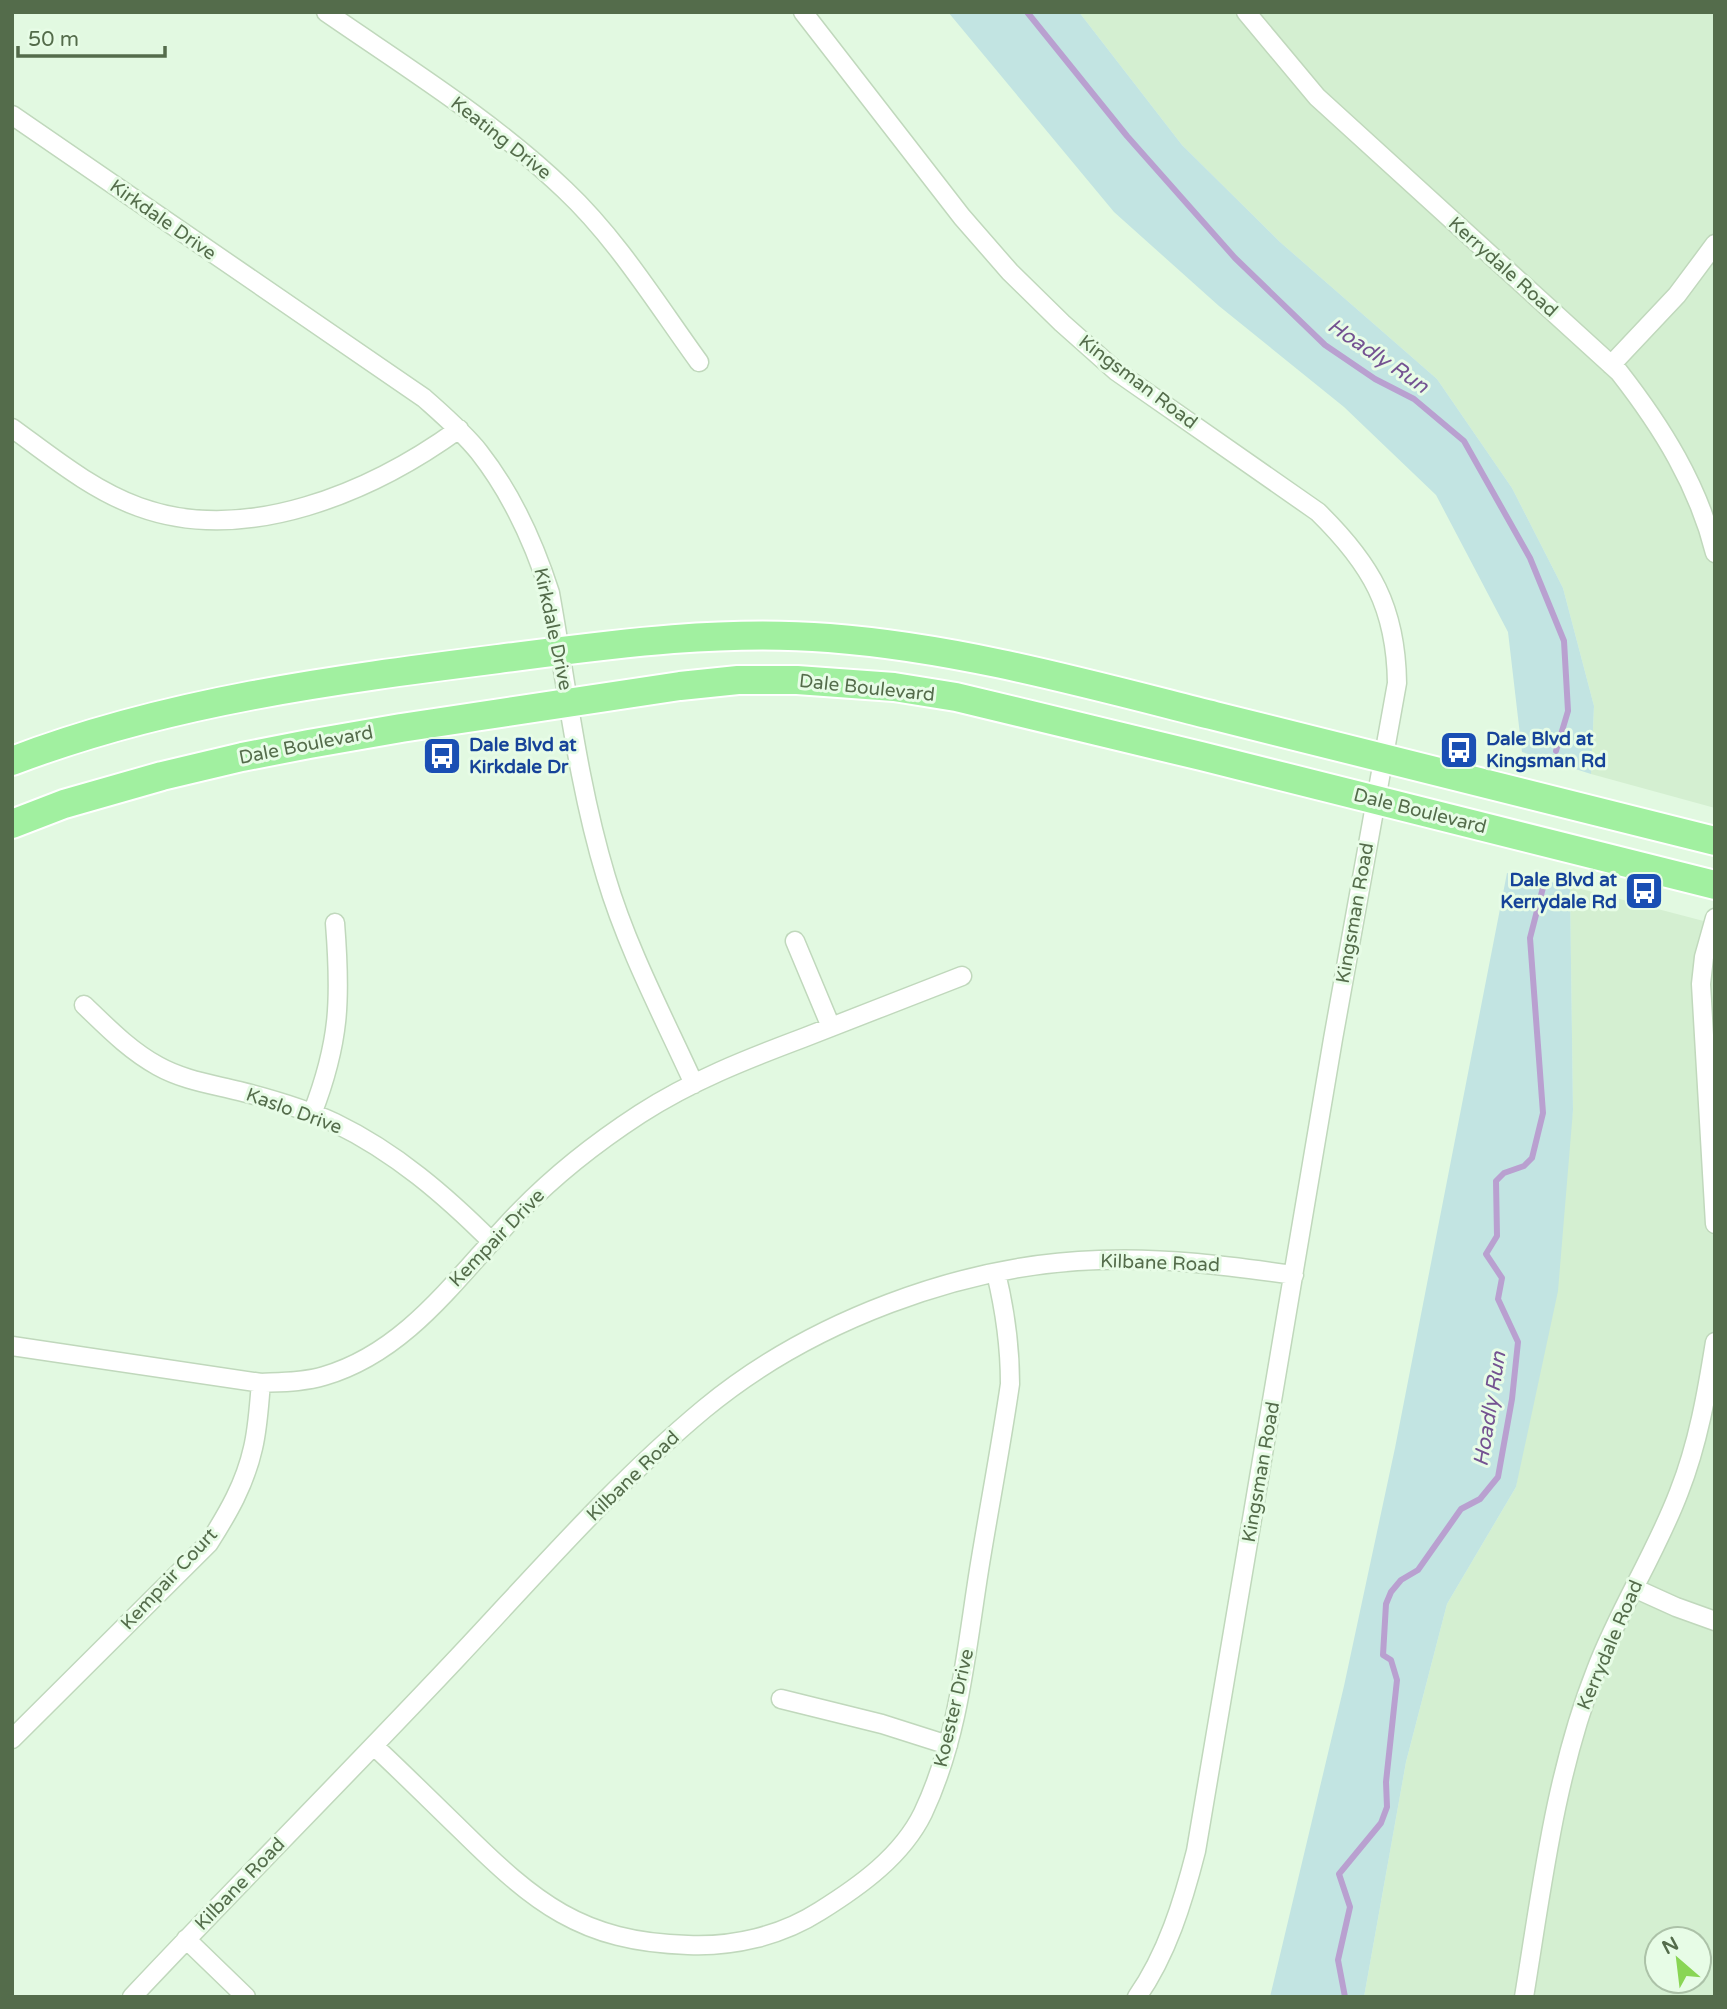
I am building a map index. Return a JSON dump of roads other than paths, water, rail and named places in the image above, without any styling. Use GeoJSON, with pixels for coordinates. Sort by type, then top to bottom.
{"type":"FeatureCollection","features":[{"type":"Feature","properties":{"kind":"main road"},"geometry":{"type":"LineString","coordinates":[[12,761],[122,724],[262,692],[356,677],[560,651],[752,636],[827,638],[904,646],[969,657],[1715,841]]}},
{"type":"Feature","properties":{"kind":"main road","name":"Dale Boulevard"},"geometry":{"type":"LineString","coordinates":[[12,824],[64,804],[242,757],[401,728],[680,686],[738,680],[797,680],[894,687],[970,700],[1715,885]]}},
{"type":"Feature","properties":{"kind":"street","name":"Keating Drive"},"geometry":{"type":"LineString","coordinates":[[326,12],[481,119],[522,150],[567,192],[608,238],[699,362]]}},
{"type":"Feature","properties":{"kind":"street","name":"Kingsman Road"},"geometry":{"type":"LineString","coordinates":[[803,12],[962,217],[1010,272],[1062,323],[1116,371],[1318,512],[1345,539],[1365,565],[1380,593],[1392,627],[1397,655],[1397,683],[1333,1039],[1196,1851],[1185,1894],[1166,1944],[1137,1997]]}},
{"type":"Feature","properties":{"kind":"street","name":"Kerrydale Road"},"geometry":{"type":"LineString","coordinates":[[1246,12],[1317,97],[1611,365],[1648,410],[1674,451],[1695,494],[1715,553]]}},
{"type":"Feature","properties":{"kind":"street","name":"Kirkdale Drive"},"geometry":{"type":"LineString","coordinates":[[12,115],[424,398],[459,429],[479,452],[504,488],[525,527],[550,593],[591,822],[606,878],[626,933],[694,1084]]}},
{"type":"Feature","properties":{"kind":"street"},"geometry":{"type":"LineString","coordinates":[[1611,365],[1678,295],[1715,244]]}},
{"type":"Feature","properties":{"kind":"street"},"geometry":{"type":"LineString","coordinates":[[12,428],[107,493],[139,507],[199,520],[265,515],[355,489],[387,476],[424,455],[459,429]]}},
{"type":"Feature","properties":{"kind":"street"},"geometry":{"type":"LineString","coordinates":[[1715,918],[1704,957],[1701,984],[1715,1224]]}},
{"type":"Feature","properties":{"kind":"street"},"geometry":{"type":"LineString","coordinates":[[312,1114],[334,1045],[339,1008],[335,923]]}},
{"type":"Feature","properties":{"kind":"street"},"geometry":{"type":"LineString","coordinates":[[795,941],[831,1027]]}},
{"type":"Feature","properties":{"kind":"street","name":"Kempair Drive"},"geometry":{"type":"LineString","coordinates":[[12,1346],[261,1383],[292,1382],[323,1376],[352,1366],[380,1352],[419,1321],[521,1210],[583,1155],[642,1113],[740,1062],[961,976]]}},
{"type":"Feature","properties":{"kind":"street","name":"Kaslo Drive"},"geometry":{"type":"LineString","coordinates":[[84,1005],[133,1050],[159,1067],[188,1079],[242,1092],[312,1114],[378,1147],[457,1206],[492,1242]]}},
{"type":"Feature","properties":{"kind":"street","name":"Kilbane Road"},"geometry":{"type":"LineString","coordinates":[[132,1997],[653,1453],[734,1386],[780,1356],[830,1329],[881,1307],[996,1273],[1038,1266],[1096,1259],[1151,1260],[1223,1265],[1294,1275]]}},
{"type":"Feature","properties":{"kind":"street","name":"Koester Drive"},"geometry":{"type":"LineString","coordinates":[[374,1746],[510,1879],[547,1906],[599,1931],[669,1945],[707,1946],[747,1941],[780,1931],[811,1917],[851,1892],[878,1870],[902,1844],[922,1816],[948,1745],[968,1649],[1010,1384],[1007,1322],[996,1273]]}},
{"type":"Feature","properties":{"kind":"street","name":"Kerrydale Road"},"geometry":{"type":"LineString","coordinates":[[1524,1997],[1551,1832],[1567,1759],[1595,1670],[1665,1525],[1686,1473],[1706,1395],[1715,1342]]}},
{"type":"Feature","properties":{"kind":"street","name":"Kempair Court"},"geometry":{"type":"LineString","coordinates":[[12,1740],[209,1542],[231,1509],[244,1479],[254,1447],[261,1383]]}},
{"type":"Feature","properties":{"kind":"street"},"geometry":{"type":"LineString","coordinates":[[1634,1588],[1715,1621]]}},
{"type":"Feature","properties":{"kind":"street"},"geometry":{"type":"LineString","coordinates":[[782,1699],[882,1724],[948,1745]]}},
{"type":"Feature","properties":{"kind":"street"},"geometry":{"type":"LineString","coordinates":[[186,1939],[246,1997]]}},
{"type":"Feature","properties":{"kind":"waterway","name":"Hoadly Run"},"geometry":{"type":"LineString","coordinates":[[1027,12],[1127,136],[1235,258],[1325,345],[1375,379],[1414,399],[1464,441],[1530,558],[1564,641],[1568,711],[1556,751]]}},
{"type":"Feature","properties":{"kind":"waterway","name":"Hoadly Run"},"geometry":{"type":"LineString","coordinates":[[1345,1997],[1338,1960],[1350,1907],[1339,1874],[1381,1823],[1387,1807],[1386,1782],[1397,1680],[1391,1660],[1383,1655],[1386,1604],[1391,1592],[1401,1580],[1418,1570],[1461,1509],[1480,1499],[1498,1477],[1512,1399],[1518,1342],[1498,1299],[1502,1278],[1486,1254],[1497,1236],[1496,1181],[1504,1173],[1524,1166],[1532,1158],[1543,1113],[1530,938],[1546,876]]}},
{"type":"Feature","properties":{"kind":"place","name":"Dale Blvd at Kingsman Rd"},"geometry":{"type":"Point","coordinates":[1459,750]}},
{"type":"Feature","properties":{"kind":"place","name":"Dale Blvd at Kirkdale Dr"},"geometry":{"type":"Point","coordinates":[442,756]}},
{"type":"Feature","properties":{"kind":"place","name":"Dale Blvd at Kerrydale Rd"},"geometry":{"type":"Point","coordinates":[1644,891]}}]}
